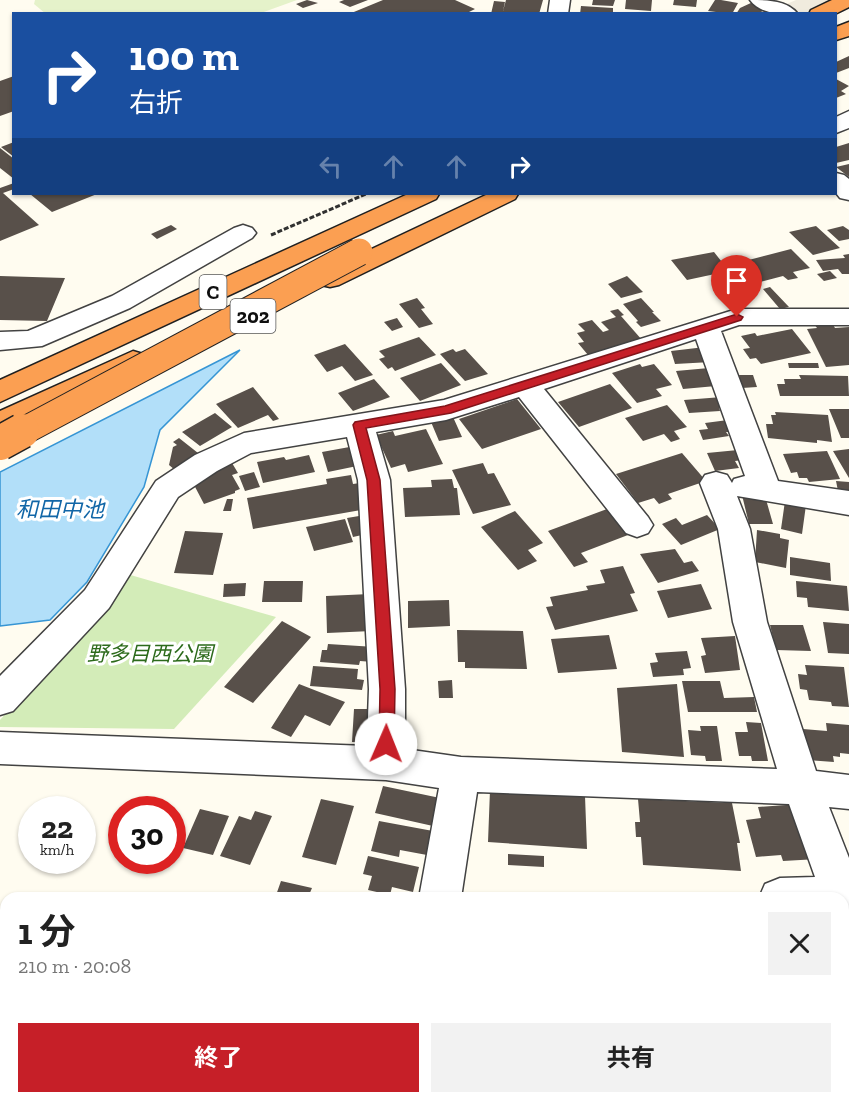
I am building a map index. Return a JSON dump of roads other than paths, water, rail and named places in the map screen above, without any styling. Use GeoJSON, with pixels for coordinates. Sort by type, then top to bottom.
{"type":"FeatureCollection","features":[{"type":"Feature","properties":{"kind":"highway"},"geometry":{"type":"LineString","coordinates":[[821,12],[846,0]]}},
{"type":"Feature","properties":{"kind":"highway"},"geometry":{"type":"LineString","coordinates":[[0,375],[405,195]]}},
{"type":"Feature","properties":{"kind":"highway","name":"202"},"geometry":{"type":"LineString","coordinates":[[0,392],[425,195]]}},
{"type":"Feature","properties":{"kind":"highway","name":"C"},"geometry":{"type":"LineString","coordinates":[[0,423],[479,195]]}},
{"type":"Feature","properties":{"kind":"highway","name":"202"},"geometry":{"type":"LineString","coordinates":[[0,437],[504,195]]}},
{"type":"Feature","properties":{"kind":"highway"},"geometry":{"type":"LineString","coordinates":[[0,443],[359,252]]}},
{"type":"Feature","properties":{"kind":"street"},"geometry":{"type":"LineString","coordinates":[[767,2],[785,12]]}},
{"type":"Feature","properties":{"kind":"street"},"geometry":{"type":"LineString","coordinates":[[837,181],[849,193]]}},
{"type":"Feature","properties":{"kind":"street"},"geometry":{"type":"LineString","coordinates":[[0,340],[32,340],[121,302],[256,234]]}},
{"type":"Feature","properties":{"kind":"street"},"geometry":{"type":"LineString","coordinates":[[0,700],[98,599],[167,489],[206,463],[244,444],[446,410],[737,317],[849,317]]}},
{"type":"Feature","properties":{"kind":"street"},"geometry":{"type":"LineString","coordinates":[[706,328],[766,490]]}},
{"type":"Feature","properties":{"kind":"street"},"geometry":{"type":"LineString","coordinates":[[525,385],[637,525]]}},
{"type":"Feature","properties":{"kind":"street"},"geometry":{"type":"LineString","coordinates":[[359,425],[374,480],[387,689],[386,763]]}},
{"type":"Feature","properties":{"kind":"street"},"geometry":{"type":"LineString","coordinates":[[841,892],[802,787],[750,622],[735,529],[716,483],[849,503]]}},
{"type":"Feature","properties":{"kind":"street"},"geometry":{"type":"LineString","coordinates":[[0,748],[386,763],[461,774],[802,787],[849,792]]}},
{"type":"Feature","properties":{"kind":"street"},"geometry":{"type":"LineString","coordinates":[[441,892],[461,774]]}},
{"type":"Feature","properties":{"kind":"water","name":"和田中池"},"geometry":{"type":"Polygon","coordinates":[[[240,350],[160,430],[144,487],[87,582],[50,620],[0,626],[0,472],[240,350]]]}},
{"type":"Feature","properties":{"kind":"park label","name":"野多目西公園"},"geometry":{"type":"Point","coordinates":[150,653]}}]}
